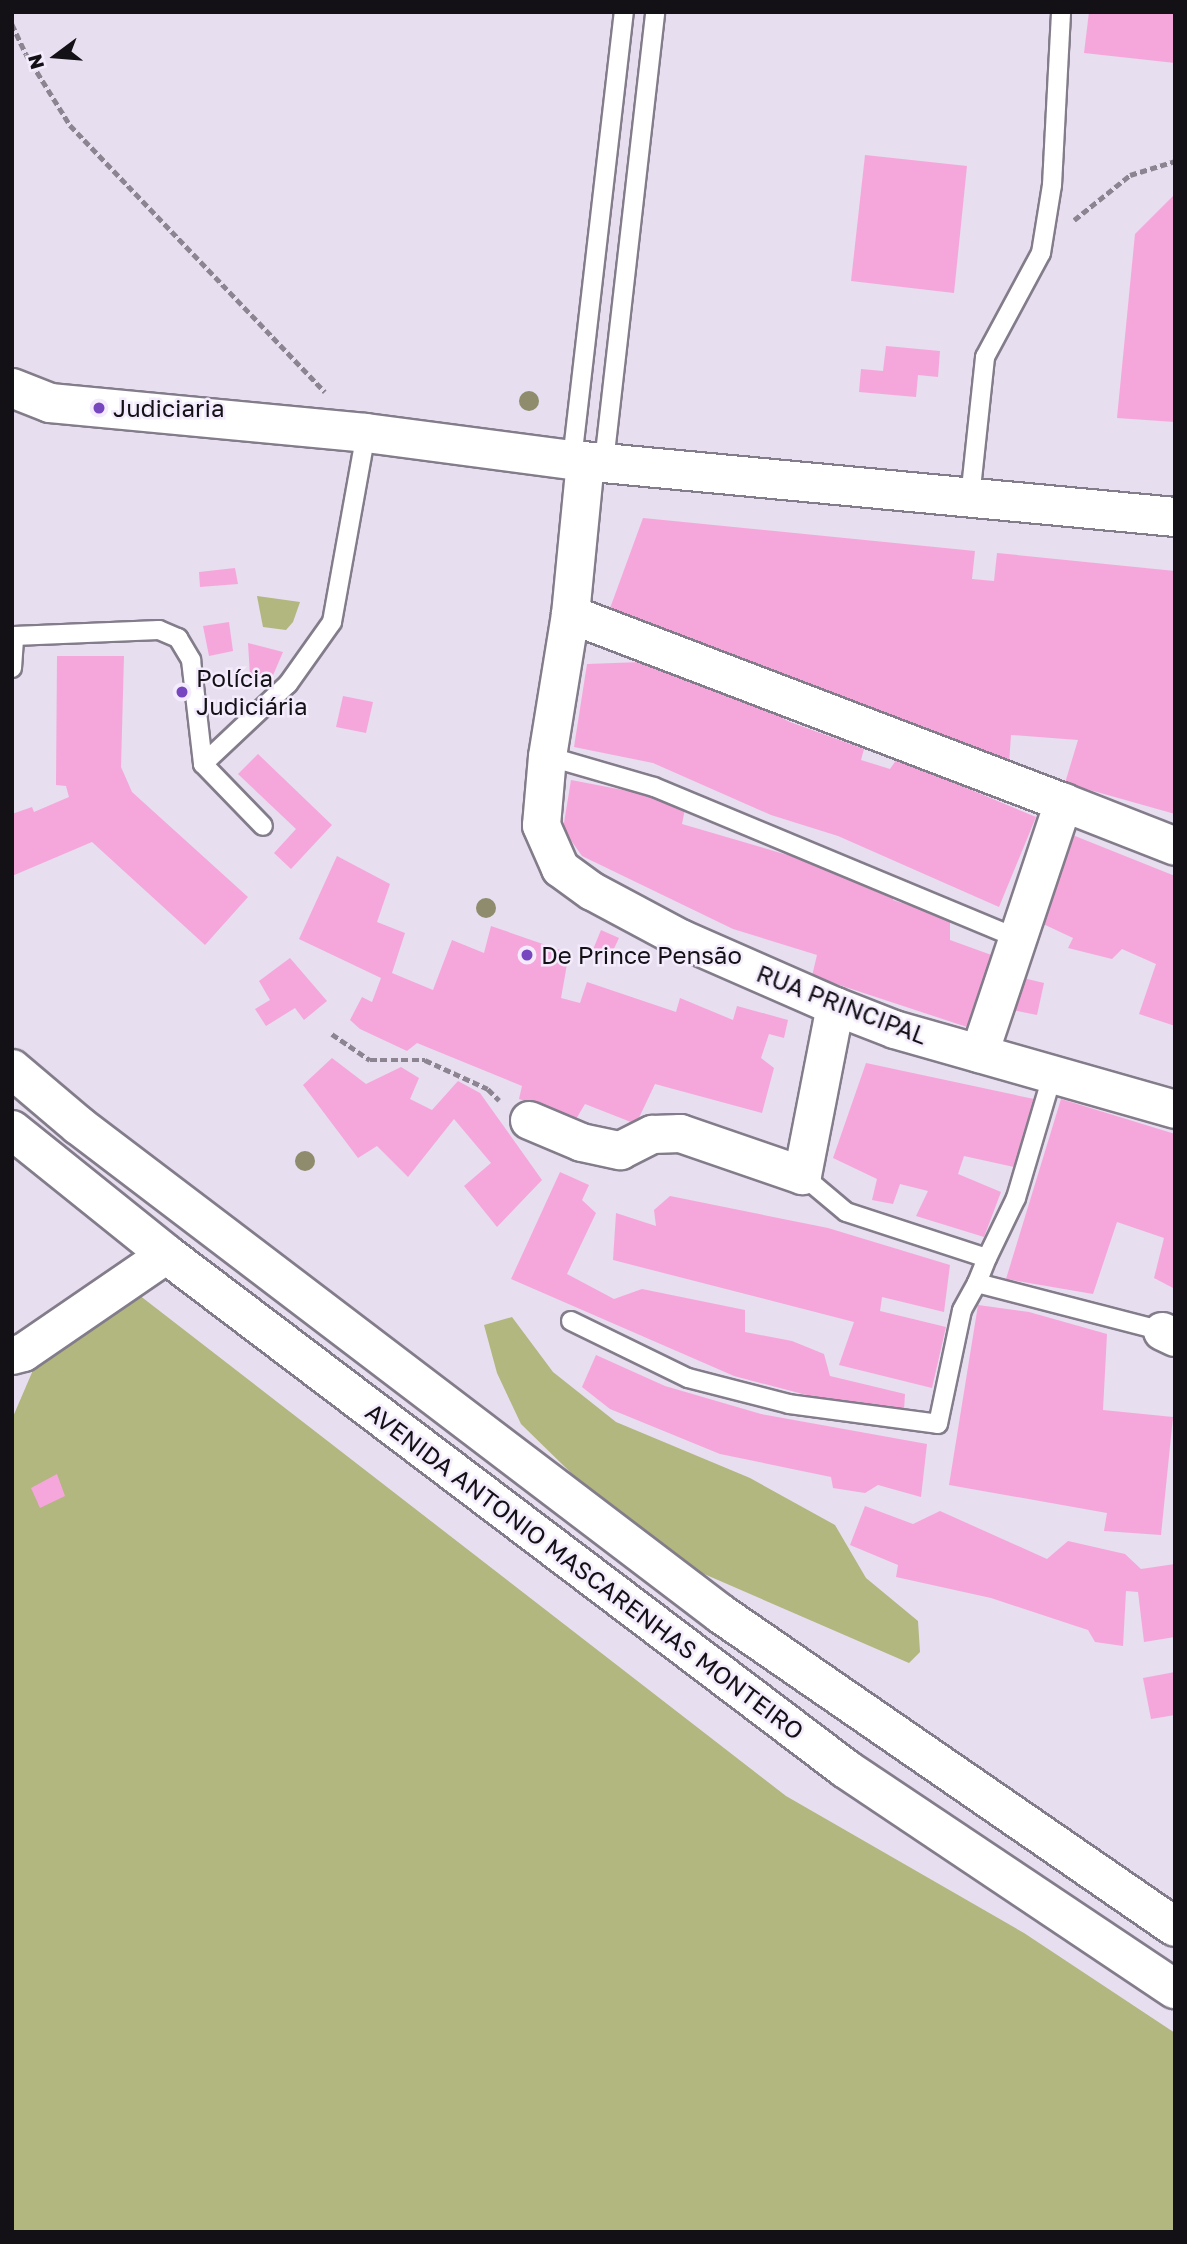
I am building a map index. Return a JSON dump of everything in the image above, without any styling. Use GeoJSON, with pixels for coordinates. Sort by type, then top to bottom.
{"type":"FeatureCollection","features":[{"type":"Feature","properties":{"kind":"main road"},"geometry":{"type":"LineString","coordinates":[[12,388],[50,403],[366,433],[587,461],[1175,517]]}},
{"type":"Feature","properties":{"kind":"main road"},"geometry":{"type":"LineString","coordinates":[[12,413],[50,403]]}},
{"type":"Feature","properties":{"kind":"main road","name":"AVENIDA ANTONIO MASCARENHAS MONTEIRO"},"geometry":{"type":"LineString","coordinates":[[12,1069],[78,1125],[721,1614],[1175,1927]]}},
{"type":"Feature","properties":{"kind":"main road","name":"AVENIDA ANTONIO MASCARENHAS MONTEIRO"},"geometry":{"type":"LineString","coordinates":[[12,1130],[166,1254],[846,1769],[1175,1989]]}},
{"type":"Feature","properties":{"kind":"street","name":"RUA PRINCIPAL"},"geometry":{"type":"LineString","coordinates":[[587,461],[570,614],[547,756],[541,825],[560,868],[592,891],[680,938],[835,1006],[979,1053],[1175,1109]]}},
{"type":"Feature","properties":{"kind":"street"},"geometry":{"type":"LineString","coordinates":[[570,614],[1175,846]]}},
{"type":"Feature","properties":{"kind":"street"},"geometry":{"type":"LineString","coordinates":[[979,1053],[1063,802]]}},
{"type":"Feature","properties":{"kind":"street"},"geometry":{"type":"LineString","coordinates":[[528,1120],[582,1142],[620,1150],[652,1134],[680,1133],[802,1175],[835,1006]]}},
{"type":"Feature","properties":{"kind":"street"},"geometry":{"type":"LineString","coordinates":[[12,1355],[23,1352],[166,1254]]}},
{"type":"Feature","properties":{"kind":"lane"},"geometry":{"type":"LineString","coordinates":[[587,461],[624,12]]}},
{"type":"Feature","properties":{"kind":"lane"},"geometry":{"type":"LineString","coordinates":[[587,461],[655,12]]}},
{"type":"Feature","properties":{"kind":"lane"},"geometry":{"type":"LineString","coordinates":[[970,498],[985,357],[1041,253],[1052,185],[1061,12]]}},
{"type":"Feature","properties":{"kind":"lane"},"geometry":{"type":"LineString","coordinates":[[203,764],[288,684],[331,622],[366,433]]}},
{"type":"Feature","properties":{"kind":"lane"},"geometry":{"type":"LineString","coordinates":[[12,667],[15,636],[169,632],[184,644],[191,660],[203,764],[263,826]]}},
{"type":"Feature","properties":{"kind":"lane"},"geometry":{"type":"LineString","coordinates":[[547,756],[654,787],[1018,939]]}},
{"type":"Feature","properties":{"kind":"lane"},"geometry":{"type":"LineString","coordinates":[[570,1321],[688,1378],[789,1404],[938,1424],[962,1310],[1016,1198],[1052,1073]]}},
{"type":"Feature","properties":{"kind":"lane"},"geometry":{"type":"LineString","coordinates":[[802,1175],[846,1212],[987,1258]]}},
{"type":"Feature","properties":{"kind":"lane"},"geometry":{"type":"LineString","coordinates":[[977,1283],[1168,1334]]}},
{"type":"Feature","properties":{"kind":"path"},"geometry":{"type":"LineString","coordinates":[[12,24],[26,54],[71,125],[366,433]]}},
{"type":"Feature","properties":{"kind":"path"},"geometry":{"type":"LineString","coordinates":[[1041,253],[1108,190],[1130,175],[1175,161]]}},
{"type":"Feature","properties":{"kind":"path"},"geometry":{"type":"LineString","coordinates":[[332,1034],[370,1060],[425,1060],[488,1089],[505,1108],[528,1120]]}},
{"type":"Feature","properties":{"kind":"green space"},"geometry":{"type":"Polygon","coordinates":[[[257,596],[300,602],[293,622],[286,630],[263,627],[257,596]]]}},
{"type":"Feature","properties":{"kind":"green space"},"geometry":{"type":"Polygon","coordinates":[[[130,1288],[786,1796],[1024,1933],[1175,2033],[1175,2232],[12,2232],[12,1419],[61,1305],[130,1288]]]}},
{"type":"Feature","properties":{"kind":"green space"},"geometry":{"type":"Polygon","coordinates":[[[512,1317],[553,1372],[616,1422],[750,1478],[835,1525],[866,1578],[918,1621],[920,1652],[909,1663],[681,1564],[607,1508],[521,1424],[497,1373],[484,1325],[512,1317]]]}},
{"type":"Feature","properties":{"kind":"building"},"geometry":{"type":"Polygon","coordinates":[[[1089,12],[1175,12],[1175,63],[1084,53],[1089,12]]]}},
{"type":"Feature","properties":{"kind":"building"},"geometry":{"type":"Polygon","coordinates":[[[865,155],[967,166],[954,293],[851,281],[865,155]]]}},
{"type":"Feature","properties":{"kind":"building"},"geometry":{"type":"Polygon","coordinates":[[[1175,194],[1175,422],[1117,418],[1135,234],[1175,194]]]}},
{"type":"Feature","properties":{"kind":"building"},"geometry":{"type":"Polygon","coordinates":[[[886,346],[940,351],[938,377],[918,375],[916,397],[859,392],[861,369],[883,371],[886,346]]]}},
{"type":"Feature","properties":{"kind":"building"},"geometry":{"type":"Polygon","coordinates":[[[643,518],[975,551],[972,579],[994,581],[997,553],[1175,571],[1175,814],[1065,783],[1078,740],[1011,735],[1009,764],[609,611],[643,518]]]}},
{"type":"Feature","properties":{"kind":"building"},"geometry":{"type":"Polygon","coordinates":[[[235,568],[238,584],[200,587],[199,572],[235,568]]]}},
{"type":"Feature","properties":{"kind":"building"},"geometry":{"type":"Polygon","coordinates":[[[229,622],[233,651],[209,656],[203,626],[229,622]]]}},
{"type":"Feature","properties":{"kind":"building"},"geometry":{"type":"Polygon","coordinates":[[[248,643],[283,652],[271,680],[250,676],[248,643]]]}},
{"type":"Feature","properties":{"kind":"building"},"geometry":{"type":"Polygon","coordinates":[[[57,656],[124,656],[121,767],[132,792],[248,897],[205,945],[92,842],[12,876],[12,814],[32,807],[34,812],[69,797],[66,786],[56,785],[57,656]]]}},
{"type":"Feature","properties":{"kind":"building"},"geometry":{"type":"Polygon","coordinates":[[[642,662],[708,680],[790,722],[864,749],[861,760],[890,769],[897,759],[1036,817],[999,907],[838,836],[771,815],[653,763],[574,747],[587,664],[642,662]]]}},
{"type":"Feature","properties":{"kind":"building"},"geometry":{"type":"Polygon","coordinates":[[[343,696],[373,702],[366,733],[336,727],[343,696]]]}},
{"type":"Feature","properties":{"kind":"building"},"geometry":{"type":"Polygon","coordinates":[[[258,754],[332,825],[291,869],[274,853],[296,829],[238,774],[258,754]]]}},
{"type":"Feature","properties":{"kind":"building"},"geometry":{"type":"Polygon","coordinates":[[[571,780],[649,795],[685,809],[682,824],[893,886],[893,900],[950,919],[950,940],[997,957],[970,1028],[812,976],[817,955],[733,929],[582,856],[563,829],[571,780]]]}},
{"type":"Feature","properties":{"kind":"building"},"geometry":{"type":"Polygon","coordinates":[[[1070,834],[1175,876],[1175,1026],[1139,1014],[1156,964],[1122,949],[1112,959],[1068,948],[1073,938],[1041,923],[1070,834]]]}},
{"type":"Feature","properties":{"kind":"building"},"geometry":{"type":"Polygon","coordinates":[[[337,856],[390,884],[377,922],[405,933],[392,973],[433,990],[452,940],[484,953],[491,926],[569,953],[561,998],[580,1003],[587,982],[676,1012],[680,998],[733,1020],[737,1006],[788,1020],[784,1038],[769,1034],[761,1058],[774,1068],[762,1113],[655,1084],[636,1124],[585,1104],[576,1119],[519,1099],[522,1086],[417,1043],[407,1051],[360,1029],[350,1020],[362,997],[372,1002],[381,978],[299,939],[337,856]]]}},
{"type":"Feature","properties":{"kind":"building"},"geometry":{"type":"Polygon","coordinates":[[[601,930],[619,938],[609,959],[592,952],[601,930]]]}},
{"type":"Feature","properties":{"kind":"building"},"geometry":{"type":"Polygon","coordinates":[[[290,958],[327,1001],[304,1020],[295,1008],[266,1026],[255,1009],[270,1000],[259,981],[290,958]]]}},
{"type":"Feature","properties":{"kind":"building"},"geometry":{"type":"Polygon","coordinates":[[[1019,977],[1044,983],[1037,1015],[1012,1010],[1019,977]]]}},
{"type":"Feature","properties":{"kind":"building"},"geometry":{"type":"Polygon","coordinates":[[[332,1058],[366,1084],[401,1067],[419,1078],[410,1099],[432,1110],[458,1081],[480,1093],[542,1180],[497,1227],[464,1186],[491,1163],[454,1119],[408,1177],[377,1146],[358,1158],[303,1085],[332,1058]]]}},
{"type":"Feature","properties":{"kind":"building"},"geometry":{"type":"Polygon","coordinates":[[[866,1063],[1034,1099],[1014,1167],[964,1156],[958,1174],[1001,1192],[984,1237],[916,1216],[928,1191],[900,1184],[893,1204],[872,1200],[877,1179],[833,1158],[866,1063]]]}},
{"type":"Feature","properties":{"kind":"building"},"geometry":{"type":"Polygon","coordinates":[[[1061,1099],[1175,1134],[1175,1289],[1154,1278],[1164,1238],[1117,1222],[1093,1294],[1006,1279],[1061,1099]]]}},
{"type":"Feature","properties":{"kind":"building"},"geometry":{"type":"Polygon","coordinates":[[[560,1172],[589,1185],[582,1200],[596,1213],[567,1274],[614,1299],[642,1289],[745,1310],[745,1332],[792,1341],[824,1354],[830,1376],[905,1394],[904,1410],[829,1401],[734,1376],[511,1279],[560,1172]]]}},
{"type":"Feature","properties":{"kind":"building"},"geometry":{"type":"Polygon","coordinates":[[[670,1196],[828,1228],[950,1265],[944,1312],[882,1297],[880,1311],[946,1327],[932,1388],[839,1365],[854,1322],[613,1260],[616,1213],[656,1226],[654,1210],[670,1196]]]}},
{"type":"Feature","properties":{"kind":"building"},"geometry":{"type":"Polygon","coordinates":[[[978,1305],[1029,1312],[1107,1334],[1103,1410],[1173,1417],[1161,1535],[1104,1531],[1107,1513],[949,1485],[978,1305]]]}},
{"type":"Feature","properties":{"kind":"building"},"geometry":{"type":"Polygon","coordinates":[[[596,1355],[665,1386],[761,1414],[927,1444],[921,1497],[878,1485],[865,1493],[833,1488],[831,1477],[720,1454],[610,1409],[582,1387],[596,1355]]]}},
{"type":"Feature","properties":{"kind":"building"},"geometry":{"type":"Polygon","coordinates":[[[57,1474],[65,1496],[40,1508],[31,1488],[57,1474]]]}},
{"type":"Feature","properties":{"kind":"building"},"geometry":{"type":"Polygon","coordinates":[[[865,1506],[913,1524],[940,1511],[1047,1559],[1068,1541],[1125,1554],[1141,1569],[1175,1564],[1175,1637],[1144,1642],[1138,1592],[1126,1591],[1123,1646],[1095,1642],[1088,1630],[991,1598],[896,1577],[898,1565],[850,1545],[865,1506]]]}},
{"type":"Feature","properties":{"kind":"building"},"geometry":{"type":"Polygon","coordinates":[[[1175,1672],[1175,1715],[1151,1719],[1143,1678],[1175,1672]]]}},
{"type":"Feature","properties":{"kind":"place","name":"Judiciaria"},"geometry":{"type":"Point","coordinates":[99,408]}},
{"type":"Feature","properties":{"kind":"place","name":"Polícia Judiciária"},"geometry":{"type":"Point","coordinates":[182,692]}},
{"type":"Feature","properties":{"kind":"place","name":"De Prince Pensão"},"geometry":{"type":"Point","coordinates":[527,955]}}]}
